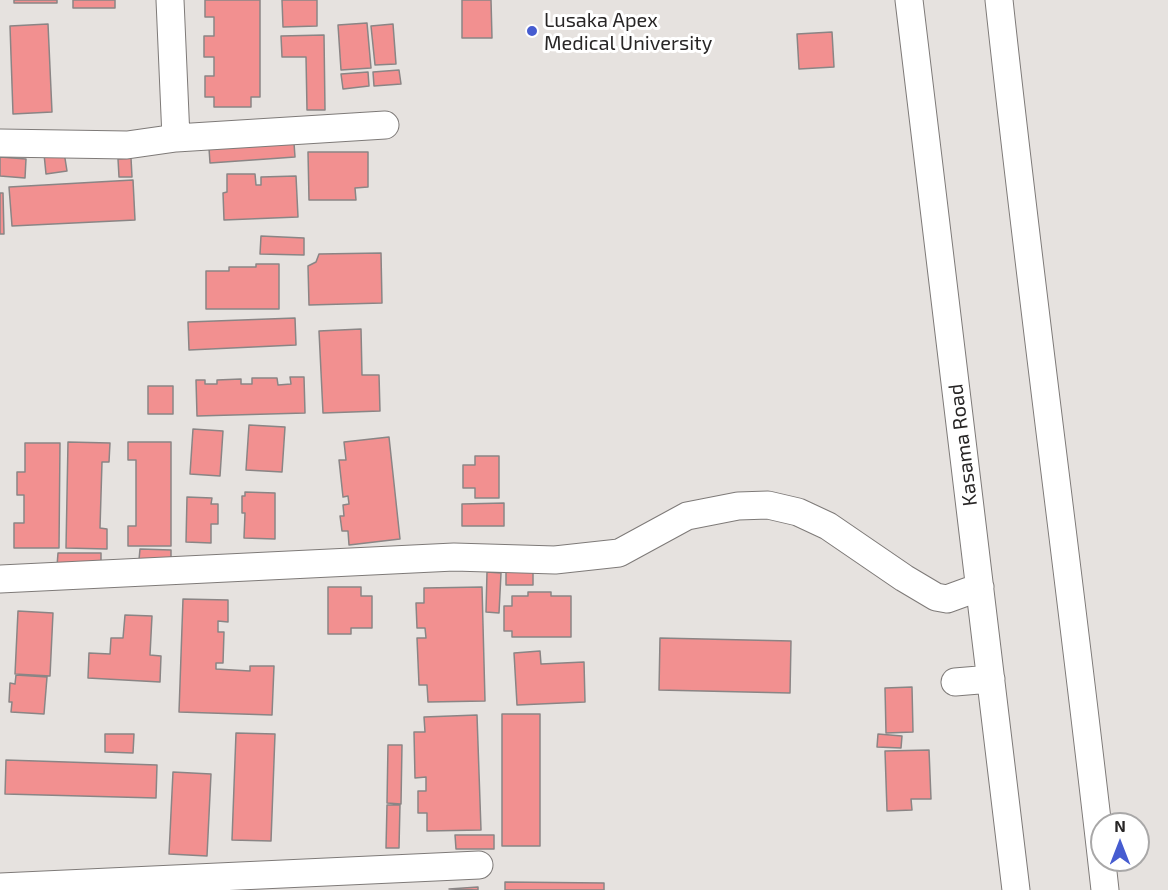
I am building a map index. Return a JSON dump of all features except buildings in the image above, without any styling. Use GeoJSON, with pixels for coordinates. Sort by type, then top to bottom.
{"type":"FeatureCollection","features":[{"type":"Feature","properties":{"kind":"street"},"geometry":{"type":"LineString","coordinates":[[170,0],[176,138]]}},
{"type":"Feature","properties":{"kind":"street","name":"Kasama Road"},"geometry":{"type":"LineString","coordinates":[[909,0],[1016,890]]}},
{"type":"Feature","properties":{"kind":"street"},"geometry":{"type":"LineString","coordinates":[[999,0],[1017,163],[1076,627],[1105,890]]}},
{"type":"Feature","properties":{"kind":"street"},"geometry":{"type":"LineString","coordinates":[[0,143],[127,145],[176,138],[385,125]]}},
{"type":"Feature","properties":{"kind":"street"},"geometry":{"type":"LineString","coordinates":[[0,579],[454,557],[555,560],[619,554],[687,516],[738,506],[768,506],[798,512],[828,526],[936,597],[947,599],[980,587]]}},
{"type":"Feature","properties":{"kind":"street"},"geometry":{"type":"LineString","coordinates":[[955,682],[991,679]]}},
{"type":"Feature","properties":{"kind":"street"},"geometry":{"type":"LineString","coordinates":[[0,887],[479,865]]}},
{"type":"Feature","properties":{"kind":"place","name":"Lusaka Apex Medical University"},"geometry":{"type":"Point","coordinates":[532,31]}}]}
